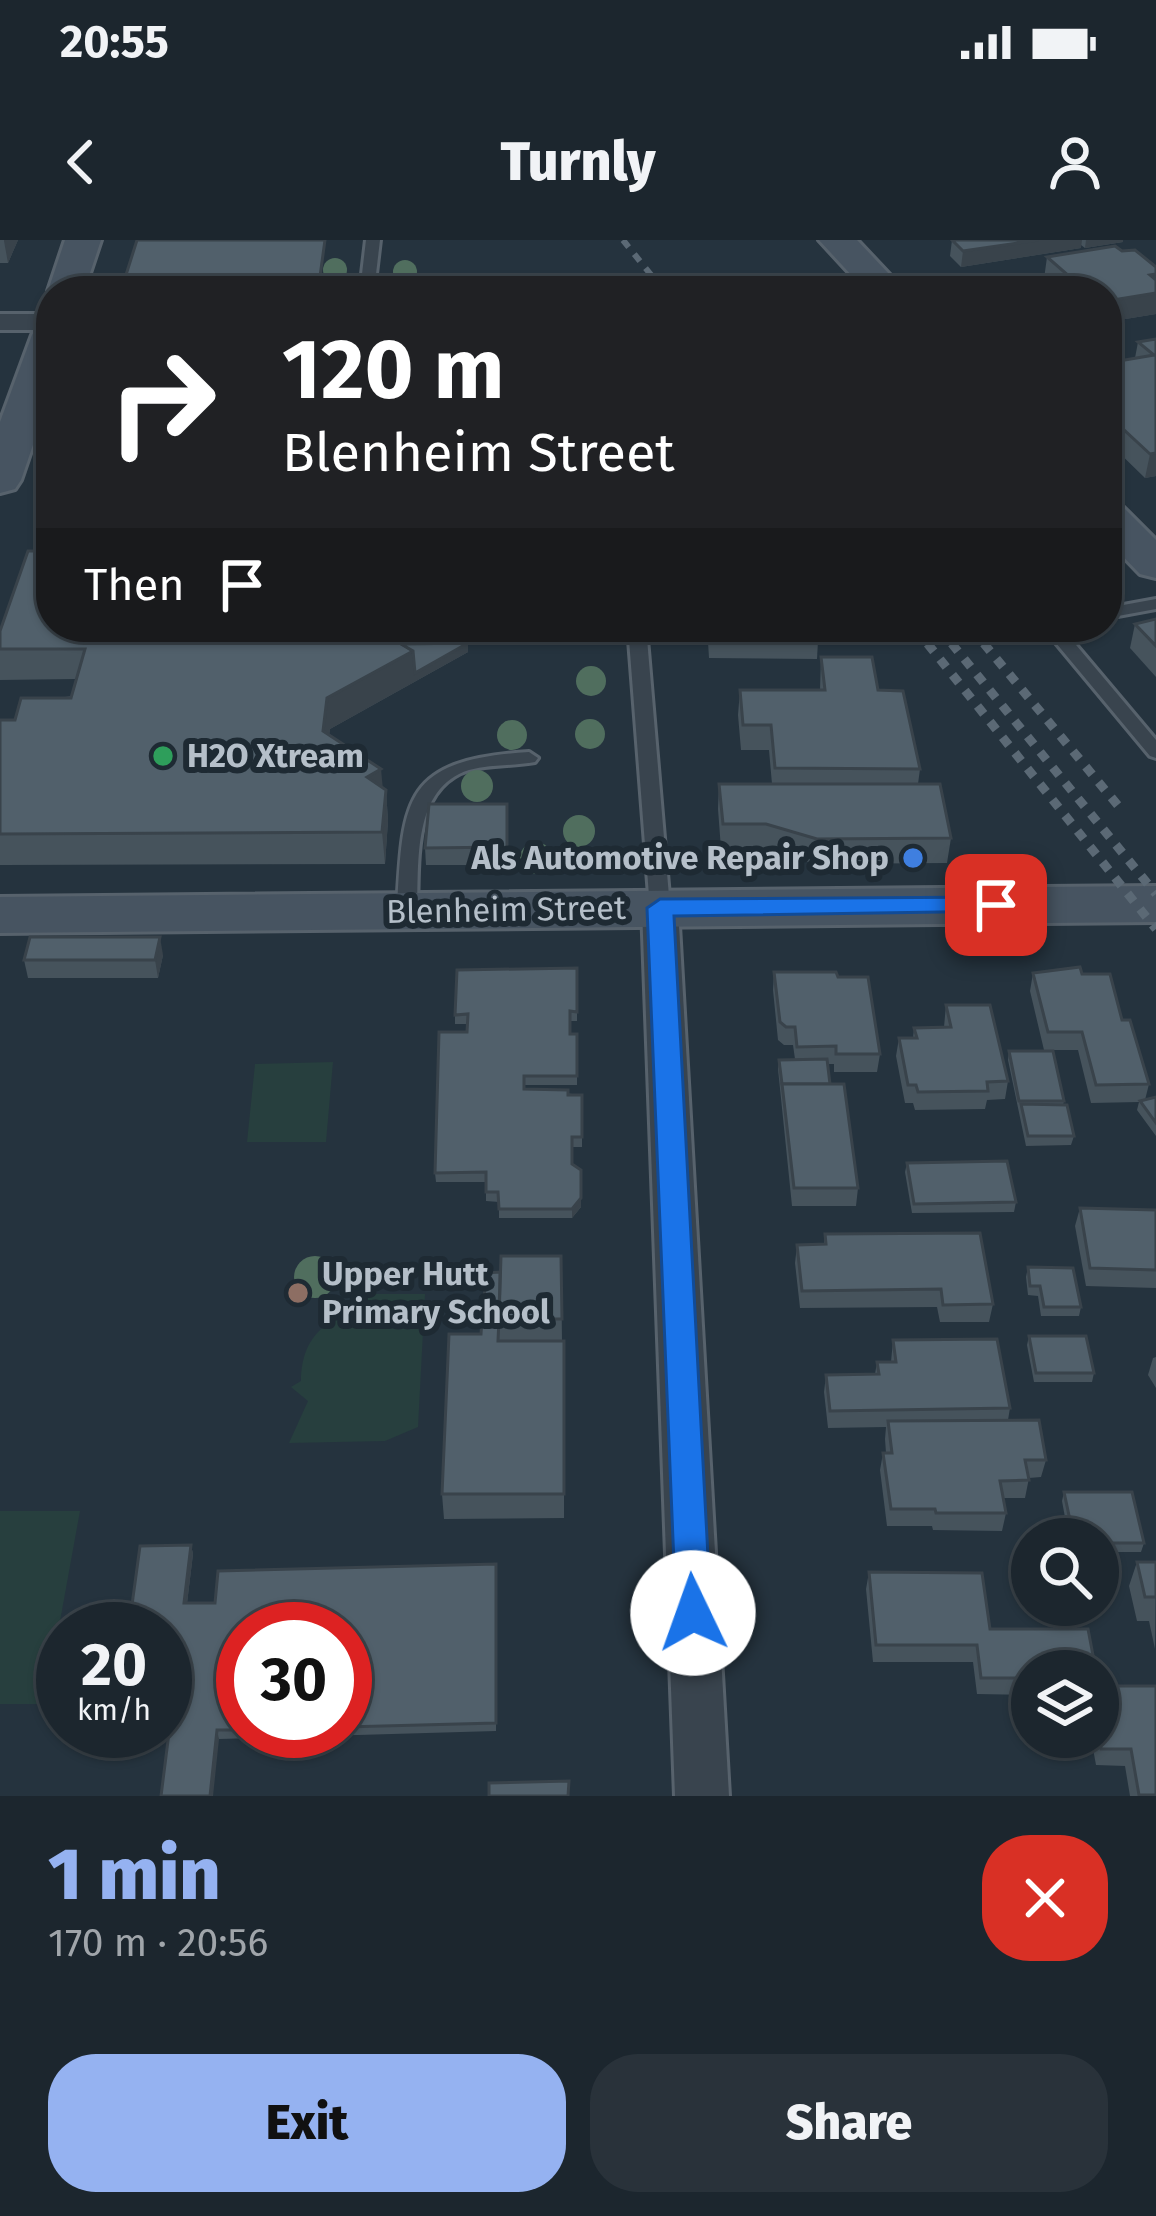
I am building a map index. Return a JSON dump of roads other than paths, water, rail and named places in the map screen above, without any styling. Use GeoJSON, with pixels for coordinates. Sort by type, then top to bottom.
{"type":"FeatureCollection","features":[{"type":"Feature","properties":{"kind":"street"},"geometry":{"type":"LineString","coordinates":[[71,276],[83,240]]}},
{"type":"Feature","properties":{"kind":"street"},"geometry":{"type":"LineString","coordinates":[[837,240],[872,276]]}},
{"type":"Feature","properties":{"kind":"street"},"geometry":{"type":"LineString","coordinates":[[0,322],[36,322]]}},
{"type":"Feature","properties":{"kind":"street"},"geometry":{"type":"LineString","coordinates":[[1,472],[36,376]]}},
{"type":"Feature","properties":{"kind":"street"},"geometry":{"type":"LineString","coordinates":[[1122,530],[1156,565]]}},
{"type":"Feature","properties":{"kind":"street","name":"Blenheim Street"},"geometry":{"type":"LineString","coordinates":[[0,915],[1156,904]]}},
{"type":"Feature","properties":{"kind":"street"},"geometry":{"type":"LineString","coordinates":[[660,908],[702,1796]]}},
{"type":"Feature","properties":{"kind":"lane"},"geometry":{"type":"LineString","coordinates":[[369,276],[373,240]]}},
{"type":"Feature","properties":{"kind":"lane"},"geometry":{"type":"LineString","coordinates":[[1122,611],[1156,604]]}},
{"type":"Feature","properties":{"kind":"lane"},"geometry":{"type":"LineString","coordinates":[[638,642],[660,908]]}},
{"type":"Feature","properties":{"kind":"lane"},"geometry":{"type":"LineString","coordinates":[[1064,642],[1156,752]]}},
{"type":"Feature","properties":{"kind":"lane"},"geometry":{"type":"LineString","coordinates":[[407,911],[415,812],[434,780],[460,763],[529,758]]}},
{"type":"Feature","properties":{"kind":"railway"},"geometry":{"type":"LineString","coordinates":[[623,240],[652,276]]}},
{"type":"Feature","properties":{"kind":"railway"},"geometry":{"type":"LineString","coordinates":[[926,642],[1156,929]]}},
{"type":"Feature","properties":{"kind":"railway"},"geometry":{"type":"LineString","coordinates":[[950,642],[1156,894]]}},
{"type":"Feature","properties":{"kind":"railway"},"geometry":{"type":"LineString","coordinates":[[983,642],[1120,808]]}},
{"type":"Feature","properties":{"kind":"place","name":"H2O Xtream"},"geometry":{"type":"Point","coordinates":[163,756]}},
{"type":"Feature","properties":{"kind":"place","name":"Als Automotive Repair Shop"},"geometry":{"type":"Point","coordinates":[913,858]}},
{"type":"Feature","properties":{"kind":"place","name":"Upper Hutt Primary School"},"geometry":{"type":"Point","coordinates":[298,1293]}}]}
